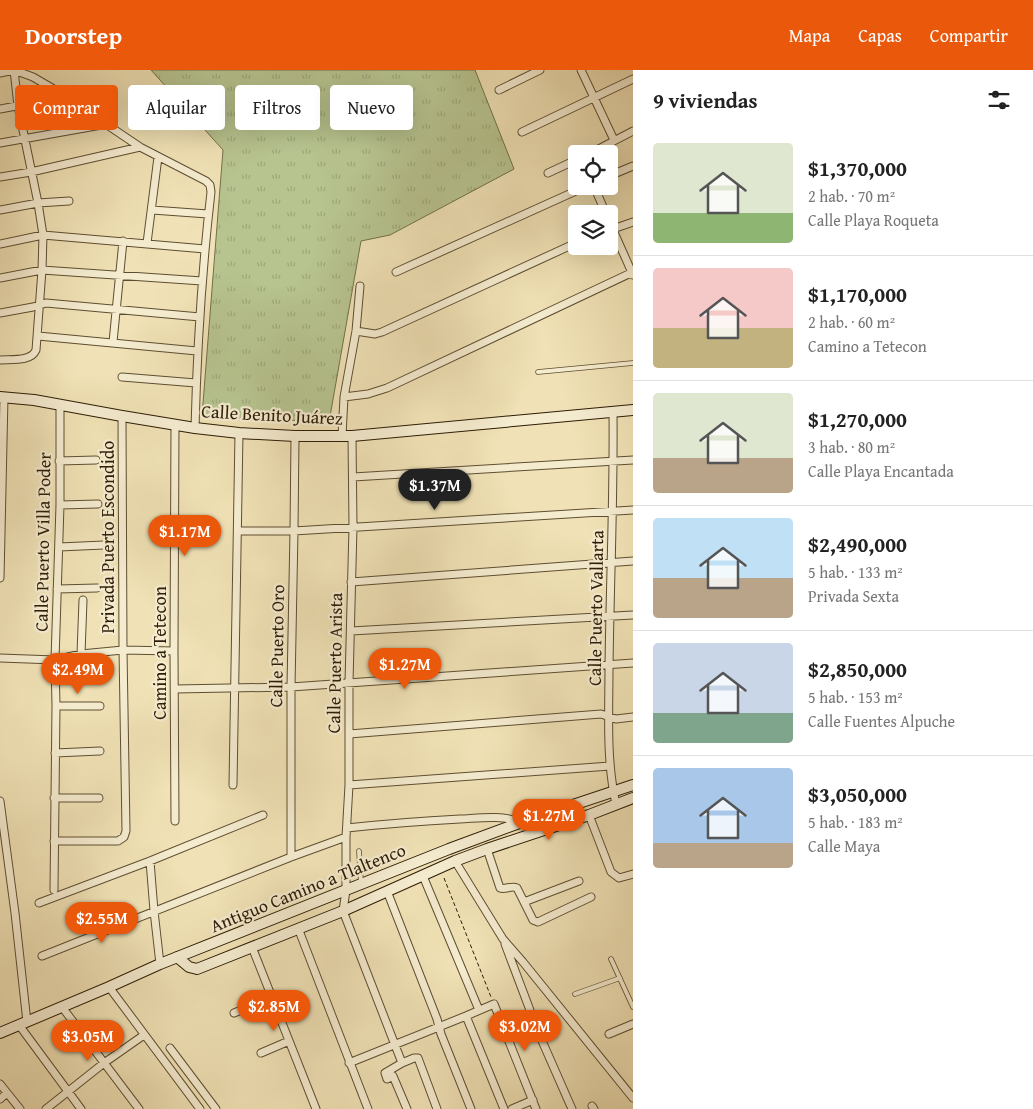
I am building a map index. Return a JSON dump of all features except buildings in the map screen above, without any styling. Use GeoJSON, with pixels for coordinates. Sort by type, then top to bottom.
{"type":"FeatureCollection","features":[{"type":"Feature","properties":{"kind":"street"},"geometry":{"type":"LineString","coordinates":[[14,70],[16,85]]}},
{"type":"Feature","properties":{"kind":"street"},"geometry":{"type":"LineString","coordinates":[[0,73],[14,70],[33,77],[47,85]]}},
{"type":"Feature","properties":{"kind":"street"},"geometry":{"type":"LineString","coordinates":[[499,90],[540,70]]}},
{"type":"Feature","properties":{"kind":"street"},"geometry":{"type":"LineString","coordinates":[[581,70],[614,140]]}},
{"type":"Feature","properties":{"kind":"street"},"geometry":{"type":"LineString","coordinates":[[522,132],[633,80]]}},
{"type":"Feature","properties":{"kind":"street"},"geometry":{"type":"LineString","coordinates":[[0,109],[15,106]]}},
{"type":"Feature","properties":{"kind":"street"},"geometry":{"type":"LineString","coordinates":[[0,360],[34,356],[38,336],[43,235],[22,130]]}},
{"type":"Feature","properties":{"kind":"street"},"geometry":{"type":"LineString","coordinates":[[0,143],[72,130]]}},
{"type":"Feature","properties":{"kind":"street"},"geometry":{"type":"LineString","coordinates":[[116,130],[140,148],[206,181],[210,185],[211,192],[197,351],[195,428]]}},
{"type":"Feature","properties":{"kind":"street"},"geometry":{"type":"LineString","coordinates":[[605,145],[633,131]]}},
{"type":"Feature","properties":{"kind":"street"},"geometry":{"type":"LineString","coordinates":[[0,177],[140,148]]}},
{"type":"Feature","properties":{"kind":"street"},"geometry":{"type":"LineString","coordinates":[[147,243],[158,157]]}},
{"type":"Feature","properties":{"kind":"street"},"geometry":{"type":"LineString","coordinates":[[548,173],[568,164]]}},
{"type":"Feature","properties":{"kind":"street"},"geometry":{"type":"LineString","coordinates":[[618,172],[633,166]]}},
{"type":"Feature","properties":{"kind":"street"},"geometry":{"type":"LineString","coordinates":[[396,272],[568,195]]}},
{"type":"Feature","properties":{"kind":"street"},"geometry":{"type":"LineString","coordinates":[[0,210],[38,203],[69,201]]}},
{"type":"Feature","properties":{"kind":"street"},"geometry":{"type":"LineString","coordinates":[[152,210],[208,214]]}},
{"type":"Feature","properties":{"kind":"street"},"geometry":{"type":"LineString","coordinates":[[618,227],[633,222]]}},
{"type":"Feature","properties":{"kind":"street"},"geometry":{"type":"LineString","coordinates":[[0,244],[43,235],[205,249]]}},
{"type":"Feature","properties":{"kind":"street"},"geometry":{"type":"LineString","coordinates":[[113,342],[123,241]]}},
{"type":"Feature","properties":{"kind":"street"},"geometry":{"type":"LineString","coordinates":[[344,396],[368,394],[387,388],[633,273],[618,244]]}},
{"type":"Feature","properties":{"kind":"street"},"geometry":{"type":"LineString","coordinates":[[356,332],[374,334],[382,332],[568,247]]}},
{"type":"Feature","properties":{"kind":"street"},"geometry":{"type":"LineString","coordinates":[[0,278],[42,270],[202,281]]}},
{"type":"Feature","properties":{"kind":"street","name":"Calle Puerto Arista"},"geometry":{"type":"LineString","coordinates":[[343,911],[346,890],[353,478],[344,396],[356,332],[360,286]]}},
{"type":"Feature","properties":{"kind":"street"},"geometry":{"type":"LineString","coordinates":[[0,313],[46,302],[200,317]]}},
{"type":"Feature","properties":{"kind":"street"},"geometry":{"type":"LineString","coordinates":[[38,336],[197,351]]}},
{"type":"Feature","properties":{"kind":"street"},"geometry":{"type":"LineString","coordinates":[[122,377],[196,383]]}},
{"type":"Feature","properties":{"kind":"street"},"geometry":{"type":"LineString","coordinates":[[0,578],[2,397]]}},
{"type":"Feature","properties":{"kind":"street","name":"Calle Benito Juárez"},"geometry":{"type":"LineString","coordinates":[[2,397],[60,404],[195,428],[238,433],[295,436],[347,436],[633,410]]}},
{"type":"Feature","properties":{"kind":"street","name":"Calle Puerto Villa Poder"},"geometry":{"type":"LineString","coordinates":[[54,890],[55,660],[60,504],[60,404]]}},
{"type":"Feature","properties":{"kind":"street","name":"Calle Puerto Vallarta"},"geometry":{"type":"LineString","coordinates":[[612,411],[614,461],[609,716],[610,766],[616,804]]}},
{"type":"Feature","properties":{"kind":"street","name":"Privada Puerto Escondido"},"geometry":{"type":"LineString","coordinates":[[54,842],[118,841],[124,837],[126,830],[122,416]]}},
{"type":"Feature","properties":{"kind":"street","name":"Camino a Tetecon"},"geometry":{"type":"LineString","coordinates":[[175,424],[175,821]]}},
{"type":"Feature","properties":{"kind":"street"},"geometry":{"type":"LineString","coordinates":[[234,785],[238,433]]}},
{"type":"Feature","properties":{"kind":"street","name":"Calle Puerto Oro"},"geometry":{"type":"LineString","coordinates":[[290,857],[295,436]]}},
{"type":"Feature","properties":{"kind":"street"},"geometry":{"type":"LineString","coordinates":[[59,461],[96,460]]}},
{"type":"Feature","properties":{"kind":"street"},"geometry":{"type":"LineString","coordinates":[[353,478],[633,460]]}},
{"type":"Feature","properties":{"kind":"street"},"geometry":{"type":"LineString","coordinates":[[60,504],[98,504]]}},
{"type":"Feature","properties":{"kind":"street"},"geometry":{"type":"LineString","coordinates":[[238,531],[294,531],[633,510]]}},
{"type":"Feature","properties":{"kind":"street"},"geometry":{"type":"LineString","coordinates":[[58,546],[104,545]]}},
{"type":"Feature","properties":{"kind":"street"},"geometry":{"type":"LineString","coordinates":[[351,582],[633,561]]}},
{"type":"Feature","properties":{"kind":"street"},"geometry":{"type":"LineString","coordinates":[[57,589],[97,588]]}},
{"type":"Feature","properties":{"kind":"street"},"geometry":{"type":"LineString","coordinates":[[81,654],[83,600]]}},
{"type":"Feature","properties":{"kind":"street"},"geometry":{"type":"LineString","coordinates":[[351,632],[633,615]]}},
{"type":"Feature","properties":{"kind":"street"},"geometry":{"type":"LineString","coordinates":[[0,658],[55,660],[81,654],[123,650],[174,652]]}},
{"type":"Feature","properties":{"kind":"street"},"geometry":{"type":"LineString","coordinates":[[175,689],[291,687],[633,663]]}},
{"type":"Feature","properties":{"kind":"street"},"geometry":{"type":"LineString","coordinates":[[56,706],[100,706]]}},
{"type":"Feature","properties":{"kind":"street"},"geometry":{"type":"LineString","coordinates":[[349,734],[601,714],[616,719],[633,717]]}},
{"type":"Feature","properties":{"kind":"street"},"geometry":{"type":"LineString","coordinates":[[56,753],[100,751]]}},
{"type":"Feature","properties":{"kind":"street"},"geometry":{"type":"LineString","coordinates":[[348,785],[610,766]]}},
{"type":"Feature","properties":{"kind":"street","name":"Antiguo Camino a Tlaltenco"},"geometry":{"type":"LineString","coordinates":[[0,1033],[160,964],[449,849],[522,822],[633,786]]}},
{"type":"Feature","properties":{"kind":"street"},"geometry":{"type":"LineString","coordinates":[[54,798],[99,798]]}},
{"type":"Feature","properties":{"kind":"street"},"geometry":{"type":"LineString","coordinates":[[176,958],[189,967],[197,968],[343,911],[455,861],[633,798]]}},
{"type":"Feature","properties":{"kind":"street"},"geometry":{"type":"LineString","coordinates":[[0,801],[15,913],[23,1024],[81,1109]]}},
{"type":"Feature","properties":{"kind":"street"},"geometry":{"type":"LineString","coordinates":[[39,903],[263,815]]}},
{"type":"Feature","properties":{"kind":"street"},"geometry":{"type":"LineString","coordinates":[[589,815],[611,872],[619,878],[633,874]]}},
{"type":"Feature","properties":{"kind":"street"},"geometry":{"type":"LineString","coordinates":[[347,828],[500,817],[522,822]]}},
{"type":"Feature","properties":{"kind":"street"},"geometry":{"type":"LineString","coordinates":[[42,956],[290,857],[346,837]]}},
{"type":"Feature","properties":{"kind":"street"},"geometry":{"type":"LineString","coordinates":[[486,849],[500,888],[517,888],[533,920],[538,922],[591,897]]}},
{"type":"Feature","properties":{"kind":"street"},"geometry":{"type":"LineString","coordinates":[[150,861],[160,964]]}},
{"type":"Feature","properties":{"kind":"street"},"geometry":{"type":"LineString","coordinates":[[455,861],[503,939],[633,1098]]}},
{"type":"Feature","properties":{"kind":"street"},"geometry":{"type":"LineString","coordinates":[[423,876],[479,1010]]}},
{"type":"Feature","properties":{"kind":"street"},"geometry":{"type":"LineString","coordinates":[[524,902],[579,881]]}},
{"type":"Feature","properties":{"kind":"street"},"geometry":{"type":"LineString","coordinates":[[387,891],[439,1026],[440,1034],[471,1109]]}},
{"type":"Feature","properties":{"kind":"street"},"geometry":{"type":"LineString","coordinates":[[343,911],[402,1062]]}},
{"type":"Feature","properties":{"kind":"street"},"geometry":{"type":"LineString","coordinates":[[298,928],[368,1109]]}},
{"type":"Feature","properties":{"kind":"street"},"geometry":{"type":"LineString","coordinates":[[503,939],[539,1034],[572,1109]]}},
{"type":"Feature","properties":{"kind":"street"},"geometry":{"type":"LineString","coordinates":[[252,947],[316,1109]]}},
{"type":"Feature","properties":{"kind":"street"},"geometry":{"type":"LineString","coordinates":[[109,987],[200,1109]]}},
{"type":"Feature","properties":{"kind":"street"},"geometry":{"type":"LineString","coordinates":[[234,1013],[271,998]]}},
{"type":"Feature","properties":{"kind":"street"},"geometry":{"type":"LineString","coordinates":[[349,1063],[494,1004],[536,1109]]}},
{"type":"Feature","properties":{"kind":"street"},"geometry":{"type":"LineString","coordinates":[[62,1007],[140,1109]]}},
{"type":"Feature","properties":{"kind":"street"},"geometry":{"type":"LineString","coordinates":[[466,1016],[504,1109]]}},
{"type":"Feature","properties":{"kind":"street"},"geometry":{"type":"LineString","coordinates":[[609,1034],[633,1024]]}},
{"type":"Feature","properties":{"kind":"street"},"geometry":{"type":"LineString","coordinates":[[46,1109],[104,1063],[144,1035]]}},
{"type":"Feature","properties":{"kind":"street"},"geometry":{"type":"LineString","coordinates":[[261,1053],[289,1041]]}},
{"type":"Feature","properties":{"kind":"street"},"geometry":{"type":"LineString","coordinates":[[170,1048],[216,1109]]}},
{"type":"Feature","properties":{"kind":"street"},"geometry":{"type":"LineString","coordinates":[[407,1109],[393,1076],[387,1079],[385,1073],[402,1062],[414,1058],[418,1058],[437,1109]]}},
{"type":"Feature","properties":{"kind":"street"},"geometry":{"type":"LineString","coordinates":[[0,1084],[20,1109]]}},
{"type":"Feature","properties":{"kind":"street"},"geometry":{"type":"LineString","coordinates":[[0,1098],[7,1093]]}},
{"type":"Feature","properties":{"kind":"street"},"geometry":{"type":"LineString","coordinates":[[512,1109],[533,1100]]}},
{"type":"Feature","properties":{"kind":"lane"},"geometry":{"type":"LineString","coordinates":[[538,372],[633,363]]}},
{"type":"Feature","properties":{"kind":"lane"},"geometry":{"type":"LineString","coordinates":[[359,851],[362,885]]}},
{"type":"Feature","properties":{"kind":"lane"},"geometry":{"type":"LineString","coordinates":[[611,959],[633,1007]]}},
{"type":"Feature","properties":{"kind":"lane"},"geometry":{"type":"LineString","coordinates":[[575,994],[620,978]]}},
{"type":"Feature","properties":{"kind":"path"},"geometry":{"type":"LineString","coordinates":[[440,868],[494,1004]]}},
{"type":"Feature","properties":{"kind":"green space"},"geometry":{"type":"Polygon","coordinates":[[[151,70],[475,70],[514,169],[390,235],[361,241],[329,422],[202,416],[223,150],[205,130],[225,130],[225,85],[164,85],[151,70]]]}}]}
